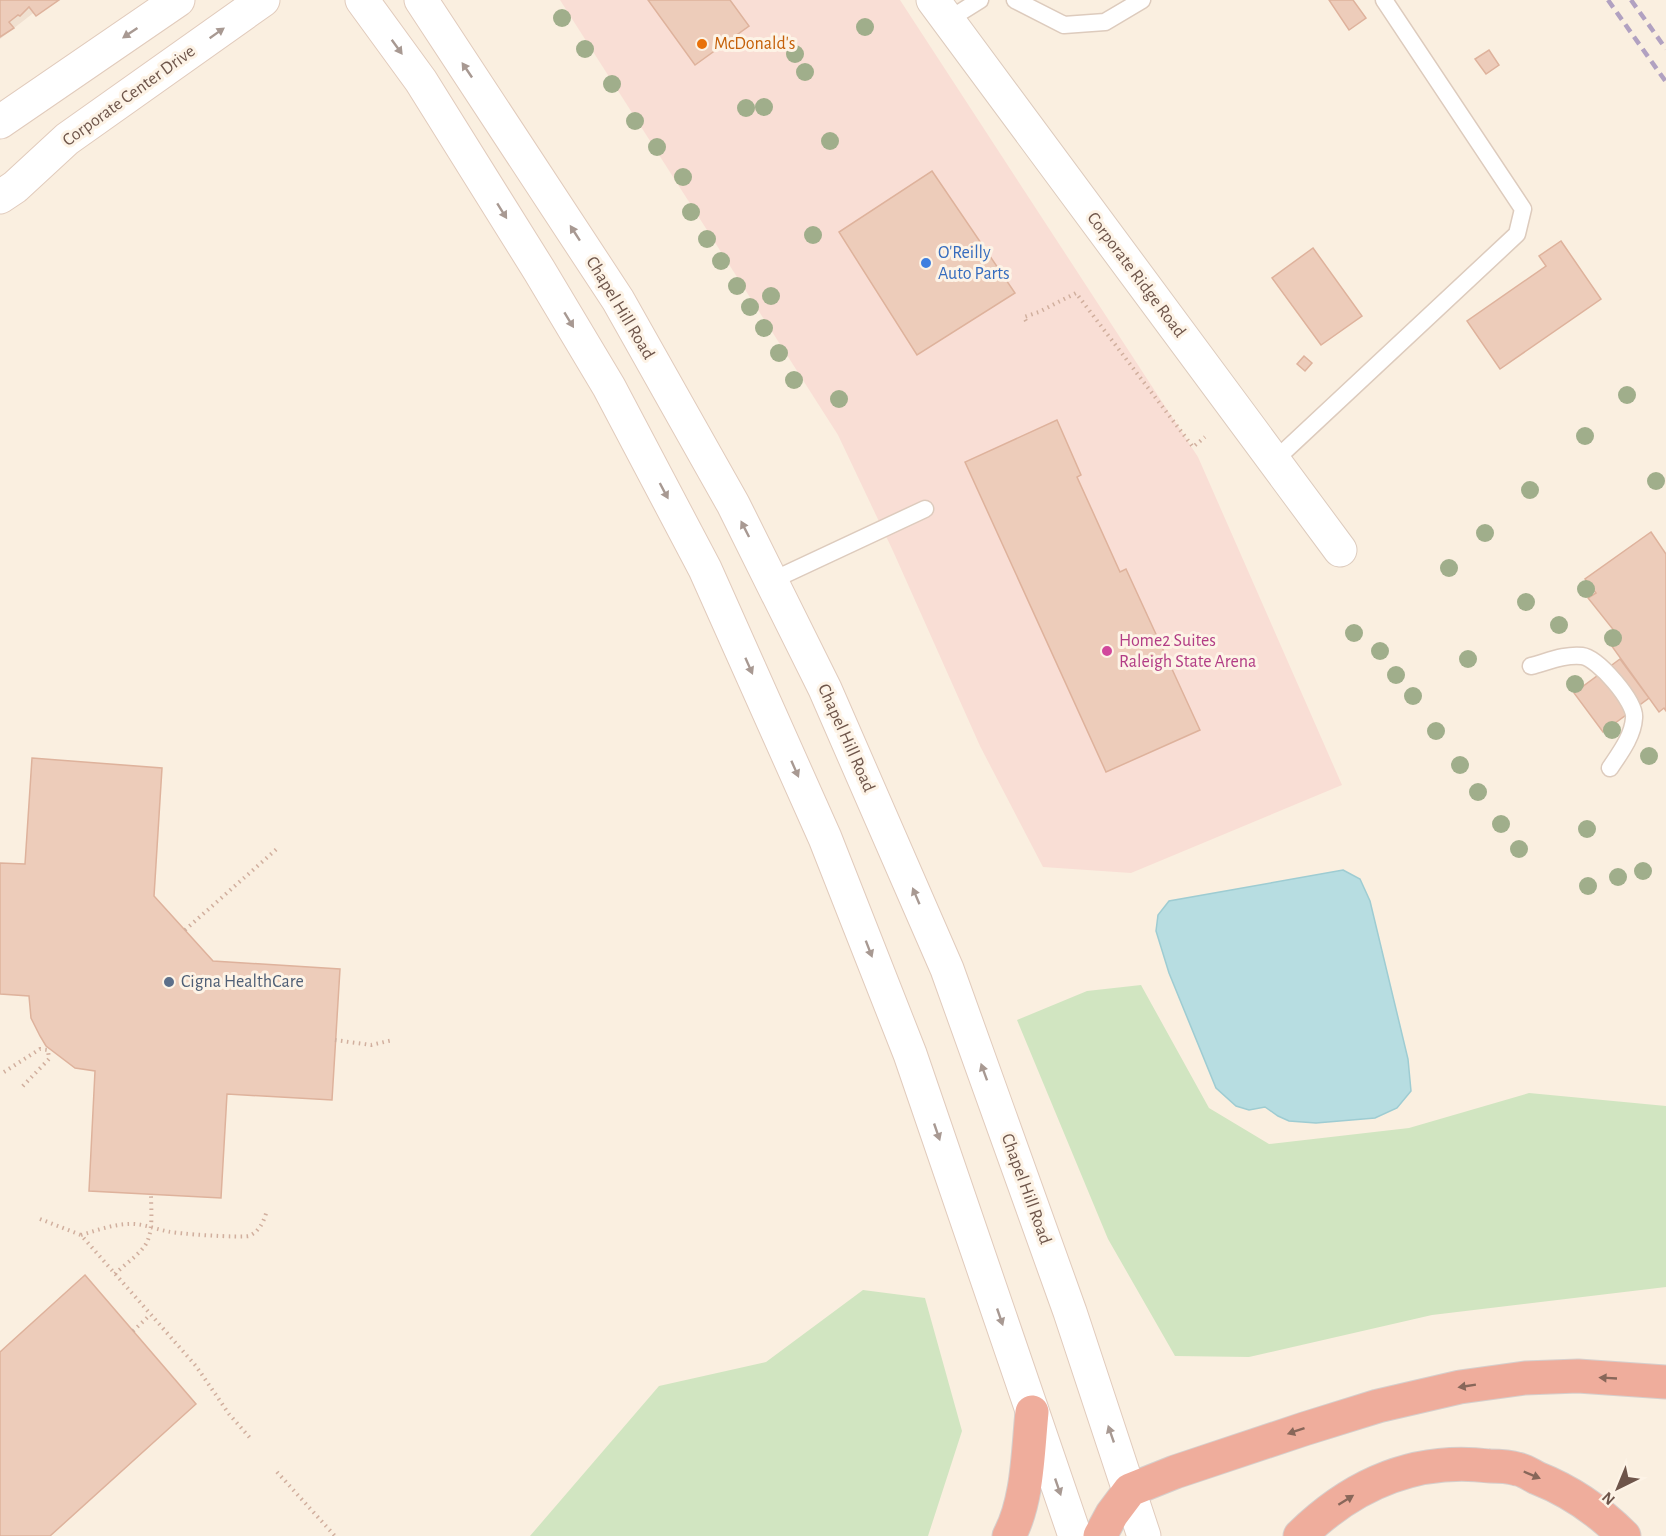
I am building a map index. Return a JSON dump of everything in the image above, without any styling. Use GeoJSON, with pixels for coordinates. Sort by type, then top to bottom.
{"type":"FeatureCollection","features":[{"type":"Feature","properties":{"kind":"highway"},"geometry":{"type":"LineString","coordinates":[[1101,1536],[1112,1514],[1130,1490],[1175,1472],[1378,1406],[1460,1387],[1525,1378],[1578,1376],[1666,1382]]}},
{"type":"Feature","properties":{"kind":"highway"},"geometry":{"type":"LineString","coordinates":[[1010,1536],[1022,1500],[1032,1412]]}},
{"type":"Feature","properties":{"kind":"highway"},"geometry":{"type":"LineString","coordinates":[[1300,1536],[1331,1508],[1364,1488],[1397,1474],[1431,1465],[1473,1464],[1516,1468],[1550,1483],[1606,1518],[1624,1536]]}},
{"type":"Feature","properties":{"kind":"main road"},"geometry":{"type":"LineString","coordinates":[[0,122],[178,0]]}},
{"type":"Feature","properties":{"kind":"main road","name":"Corporate Center Drive"},"geometry":{"type":"LineString","coordinates":[[0,197],[15,187],[67,139],[264,0]]}},
{"type":"Feature","properties":{"kind":"main road"},"geometry":{"type":"LineString","coordinates":[[362,0],[421,81],[539,270],[609,387],[705,569],[825,838],[910,1054],[1075,1536]]}},
{"type":"Feature","properties":{"kind":"main road","name":"Chapel Hill Road"},"geometry":{"type":"LineString","coordinates":[[421,0],[618,300],[733,504],[825,689],[947,969],[1070,1312],[1144,1536]]}},
{"type":"Feature","properties":{"kind":"main road","name":"Corporate Ridge Road"},"geometry":{"type":"LineString","coordinates":[[940,10],[1340,550]]}},
{"type":"Feature","properties":{"kind":"lane"},"geometry":{"type":"LineString","coordinates":[[940,10],[980,0]]}},
{"type":"Feature","properties":{"kind":"lane"},"geometry":{"type":"LineString","coordinates":[[1015,0],[1064,25],[1105,22],[1142,0]]}},
{"type":"Feature","properties":{"kind":"lane"},"geometry":{"type":"LineString","coordinates":[[1274,461],[1517,234],[1523,209],[1384,0]]}},
{"type":"Feature","properties":{"kind":"lane"},"geometry":{"type":"LineString","coordinates":[[771,581],[925,509]]}},
{"type":"Feature","properties":{"kind":"lane"},"geometry":{"type":"LineString","coordinates":[[1531,666],[1564,657],[1583,656],[1600,665],[1613,681],[1635,714],[1633,726],[1610,768]]}},
{"type":"Feature","properties":{"kind":"path"},"geometry":{"type":"LineString","coordinates":[[1026,321],[1024,317],[1040,312],[1076,293],[1193,447],[1204,437]]}},
{"type":"Feature","properties":{"kind":"path"},"geometry":{"type":"LineString","coordinates":[[185,930],[279,847]]}},
{"type":"Feature","properties":{"kind":"path"},"geometry":{"type":"LineString","coordinates":[[335,1040],[371,1045],[393,1040]]}},
{"type":"Feature","properties":{"kind":"path"},"geometry":{"type":"LineString","coordinates":[[4,1071],[40,1049],[49,1049],[49,1059],[20,1089]]}},
{"type":"Feature","properties":{"kind":"path"},"geometry":{"type":"LineString","coordinates":[[115,1274],[143,1248],[148,1240],[151,1195]]}},
{"type":"Feature","properties":{"kind":"path"},"geometry":{"type":"LineString","coordinates":[[81,1235],[117,1225],[135,1224],[168,1232],[248,1236],[264,1222],[267,1210]]}},
{"type":"Feature","properties":{"kind":"path"},"geometry":{"type":"LineString","coordinates":[[40,1219],[81,1235],[196,1366],[229,1414],[251,1439]]}},
{"type":"Feature","properties":{"kind":"path"},"geometry":{"type":"LineString","coordinates":[[133,1331],[150,1315]]}},
{"type":"Feature","properties":{"kind":"path"},"geometry":{"type":"LineString","coordinates":[[277,1472],[335,1536]]}},
{"type":"Feature","properties":{"kind":"shaded area"},"geometry":{"type":"Polygon","coordinates":[[[0,0],[50,0],[0,39],[0,0]]]}},
{"type":"Feature","properties":{"kind":"shaded area"},"geometry":{"type":"Polygon","coordinates":[[[560,0],[900,0],[1198,457],[1342,785],[1131,873],[1043,867],[980,746],[893,551],[838,435],[560,0]]]}},
{"type":"Feature","properties":{"kind":"green space"},"geometry":{"type":"Polygon","coordinates":[[[1141,985],[1209,1108],[1269,1144],[1409,1128],[1529,1093],[1666,1106],[1666,1287],[1432,1315],[1249,1357],[1175,1356],[1108,1239],[1017,1020],[1087,991],[1141,985]]]}},
{"type":"Feature","properties":{"kind":"green space"},"geometry":{"type":"Polygon","coordinates":[[[863,1290],[925,1298],[962,1431],[928,1536],[530,1536],[659,1386],[766,1362],[863,1290]]]}},
{"type":"Feature","properties":{"kind":"water"},"geometry":{"type":"Polygon","coordinates":[[[1343,870],[1360,879],[1370,901],[1408,1059],[1411,1091],[1397,1108],[1375,1118],[1316,1123],[1289,1121],[1265,1107],[1249,1110],[1236,1106],[1216,1088],[1169,973],[1156,931],[1158,915],[1169,901],[1343,870]]]}},
{"type":"Feature","properties":{"kind":"building"},"geometry":{"type":"Polygon","coordinates":[[[0,0],[59,0],[36,16],[29,7],[9,22],[14,28],[0,37],[0,0]]]}},
{"type":"Feature","properties":{"kind":"building","name":"McDonald's"},"geometry":{"type":"Polygon","coordinates":[[[648,0],[730,0],[749,26],[695,65],[648,0]]]}},
{"type":"Feature","properties":{"kind":"building"},"geometry":{"type":"Polygon","coordinates":[[[1329,0],[1353,0],[1366,18],[1349,30],[1329,0]]]}},
{"type":"Feature","properties":{"kind":"building"},"geometry":{"type":"Polygon","coordinates":[[[1489,50],[1499,65],[1486,74],[1475,59],[1489,50]]]}},
{"type":"Feature","properties":{"kind":"building","name":"O'Reilly Auto Parts"},"geometry":{"type":"Polygon","coordinates":[[[932,171],[1015,293],[917,355],[839,232],[932,171]]]}},
{"type":"Feature","properties":{"kind":"building"},"geometry":{"type":"Polygon","coordinates":[[[1561,241],[1601,299],[1500,369],[1467,321],[1546,266],[1539,256],[1561,241]]]}},
{"type":"Feature","properties":{"kind":"building"},"geometry":{"type":"Polygon","coordinates":[[[1313,248],[1362,316],[1321,345],[1272,278],[1313,248]]]}},
{"type":"Feature","properties":{"kind":"building"},"geometry":{"type":"Polygon","coordinates":[[[1304,356],[1312,363],[1305,371],[1297,364],[1304,356]]]}},
{"type":"Feature","properties":{"kind":"building","name":"Home2 Suites Raleigh State Arena"},"geometry":{"type":"Polygon","coordinates":[[[1057,420],[1081,475],[1077,477],[1120,572],[1126,569],[1200,730],[1106,772],[965,462],[1057,420]]]}},
{"type":"Feature","properties":{"kind":"building"},"geometry":{"type":"Polygon","coordinates":[[[1651,532],[1666,554],[1666,711],[1664,708],[1659,712],[1611,645],[1620,638],[1588,598],[1596,593],[1585,579],[1651,532]]]}},
{"type":"Feature","properties":{"kind":"building"},"geometry":{"type":"Polygon","coordinates":[[[1620,659],[1649,698],[1603,732],[1574,693],[1620,659]]]}},
{"type":"Feature","properties":{"kind":"building","name":"Cigna HealthCare"},"geometry":{"type":"Polygon","coordinates":[[[32,758],[162,768],[154,896],[213,961],[340,969],[332,1100],[227,1094],[221,1198],[89,1191],[95,1071],[75,1068],[46,1046],[31,1018],[29,996],[0,994],[0,863],[25,864],[32,758]]]}},
{"type":"Feature","properties":{"kind":"building"},"geometry":{"type":"Polygon","coordinates":[[[85,1275],[196,1404],[50,1536],[0,1536],[0,1352],[85,1275]]]}},
{"type":"Feature","properties":{"kind":"railway"},"geometry":{"type":"LineString","coordinates":[[1608,0],[1666,82]]}},
{"type":"Feature","properties":{"kind":"railway"},"geometry":{"type":"LineString","coordinates":[[1631,0],[1666,49]]}},
{"type":"Feature","properties":{"kind":"place","name":"McDonald's"},"geometry":{"type":"Point","coordinates":[702,44]}},
{"type":"Feature","properties":{"kind":"place","name":"O'Reilly Auto Parts"},"geometry":{"type":"Point","coordinates":[926,263]}},
{"type":"Feature","properties":{"kind":"place","name":"Home2 Suites Raleigh State Arena"},"geometry":{"type":"Point","coordinates":[1107,651]}},
{"type":"Feature","properties":{"kind":"place","name":"Cigna HealthCare"},"geometry":{"type":"Point","coordinates":[169,982]}}]}
